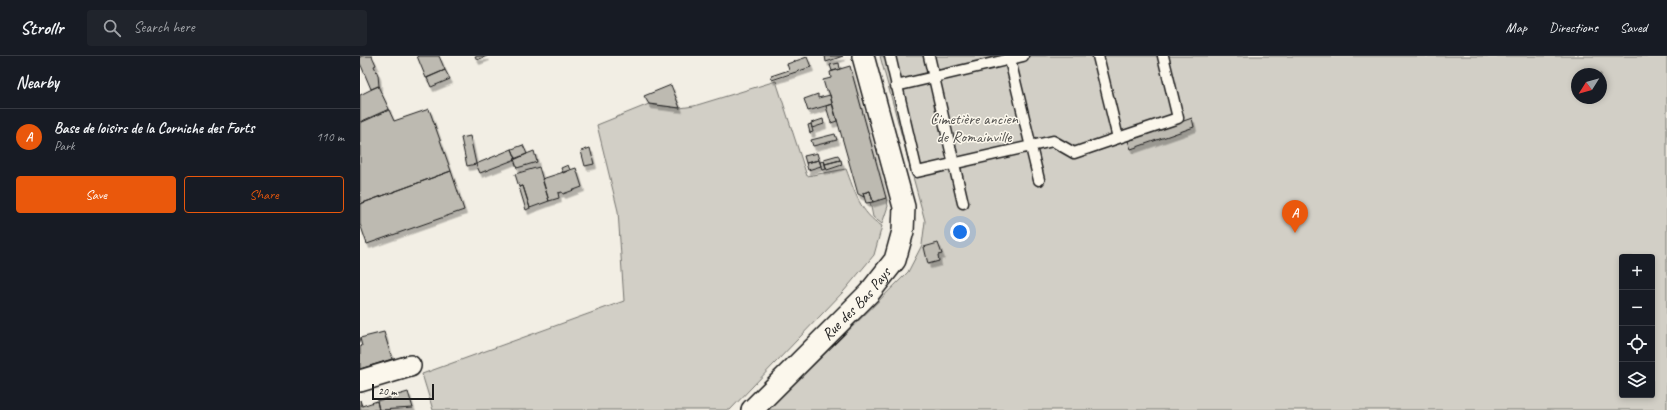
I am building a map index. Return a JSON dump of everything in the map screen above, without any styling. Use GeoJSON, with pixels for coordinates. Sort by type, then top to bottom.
{"type":"FeatureCollection","features":[{"type":"Feature","properties":{"kind":"street","name":"Rue des Bas Pays"},"geometry":{"type":"LineString","coordinates":[[752,410],[869,293],[895,260],[903,231],[904,207],[863,56]]}},
{"type":"Feature","properties":{"kind":"street"},"geometry":{"type":"LineString","coordinates":[[360,381],[410,366]]}},
{"type":"Feature","properties":{"kind":"lane"},"geometry":{"type":"LineString","coordinates":[[890,56],[917,172],[1053,141],[1074,153],[1178,118],[1163,56]]}},
{"type":"Feature","properties":{"kind":"lane"},"geometry":{"type":"LineString","coordinates":[[928,56],[963,203]]}},
{"type":"Feature","properties":{"kind":"lane"},"geometry":{"type":"LineString","coordinates":[[896,86],[1023,56]]}},
{"type":"Feature","properties":{"kind":"lane"},"geometry":{"type":"LineString","coordinates":[[1098,56],[1118,138]]}},
{"type":"Feature","properties":{"kind":"lane"},"geometry":{"type":"LineString","coordinates":[[1010,58],[1039,180]]}},
{"type":"Feature","properties":{"kind":"green space","name":"Cimetière ancien de Romainville"},"geometry":{"type":"Polygon","coordinates":[[[880,56],[1667,56],[1667,410],[768,410],[908,272],[922,245],[925,221],[880,56]]]}},
{"type":"Feature","properties":{"kind":"green space"},"geometry":{"type":"Polygon","coordinates":[[[776,81],[807,176],[846,169],[863,208],[868,215],[882,226],[874,255],[844,291],[730,410],[433,410],[422,374],[624,301],[618,211],[597,125],[649,104],[680,108],[694,106],[776,81]]]}},
{"type":"Feature","properties":{"kind":"green space"},"geometry":{"type":"Polygon","coordinates":[[[886,198],[888,206],[882,224],[873,217],[870,202],[886,198]]]}},
{"type":"Feature","properties":{"kind":"building"},"geometry":{"type":"Polygon","coordinates":[[[360,56],[372,56],[376,65],[374,66],[378,75],[379,86],[371,89],[360,63],[360,56]]]}},
{"type":"Feature","properties":{"kind":"building"},"geometry":{"type":"Polygon","coordinates":[[[417,56],[439,56],[445,70],[426,78],[417,56]]]}},
{"type":"Feature","properties":{"kind":"building"},"geometry":{"type":"Polygon","coordinates":[[[475,56],[487,56],[477,60],[475,56]]]}},
{"type":"Feature","properties":{"kind":"building"},"geometry":{"type":"Polygon","coordinates":[[[825,56],[843,56],[826,62],[825,56]]]}},
{"type":"Feature","properties":{"kind":"building"},"geometry":{"type":"Polygon","coordinates":[[[807,57],[811,67],[772,80],[771,76],[789,70],[787,64],[807,57]]]}},
{"type":"Feature","properties":{"kind":"building"},"geometry":{"type":"Polygon","coordinates":[[[839,63],[840,69],[832,71],[830,65],[839,63]]]}},
{"type":"Feature","properties":{"kind":"building"},"geometry":{"type":"Polygon","coordinates":[[[850,66],[886,198],[873,202],[870,191],[863,193],[864,197],[858,194],[830,95],[828,90],[826,90],[823,80],[831,78],[830,72],[850,66]]]}},
{"type":"Feature","properties":{"kind":"building"},"geometry":{"type":"Polygon","coordinates":[[[445,70],[450,79],[431,87],[427,78],[445,70]]]}},
{"type":"Feature","properties":{"kind":"building"},"geometry":{"type":"Polygon","coordinates":[[[671,85],[680,108],[649,104],[644,96],[671,85]]]}},
{"type":"Feature","properties":{"kind":"building"},"geometry":{"type":"Polygon","coordinates":[[[378,86],[389,109],[360,122],[360,95],[378,86]]]}},
{"type":"Feature","properties":{"kind":"building"},"geometry":{"type":"Polygon","coordinates":[[[818,94],[818,98],[830,95],[832,104],[808,111],[804,99],[818,94]]]}},
{"type":"Feature","properties":{"kind":"building"},"geometry":{"type":"Polygon","coordinates":[[[832,104],[837,121],[831,123],[826,106],[832,104]]]}},
{"type":"Feature","properties":{"kind":"building"},"geometry":{"type":"Polygon","coordinates":[[[429,109],[451,171],[360,204],[360,123],[389,110],[394,121],[429,109]]]}},
{"type":"Feature","properties":{"kind":"building"},"geometry":{"type":"Polygon","coordinates":[[[1192,118],[1194,127],[1131,149],[1128,141],[1192,118]]]}},
{"type":"Feature","properties":{"kind":"building"},"geometry":{"type":"Polygon","coordinates":[[[823,119],[824,124],[812,128],[811,123],[823,119]]]}},
{"type":"Feature","properties":{"kind":"building"},"geometry":{"type":"Polygon","coordinates":[[[811,124],[813,132],[810,133],[808,125],[811,124]]]}},
{"type":"Feature","properties":{"kind":"building"},"geometry":{"type":"Polygon","coordinates":[[[835,134],[837,140],[813,146],[811,140],[835,134]]]}},
{"type":"Feature","properties":{"kind":"building"},"geometry":{"type":"Polygon","coordinates":[[[470,136],[476,164],[467,166],[461,138],[470,136]]]}},
{"type":"Feature","properties":{"kind":"building"},"geometry":{"type":"Polygon","coordinates":[[[523,145],[527,154],[516,159],[512,149],[523,145]]]}},
{"type":"Feature","properties":{"kind":"building"},"geometry":{"type":"Polygon","coordinates":[[[590,148],[594,164],[585,166],[581,151],[590,148]]]}},
{"type":"Feature","properties":{"kind":"building"},"geometry":{"type":"Polygon","coordinates":[[[512,149],[516,159],[480,173],[476,164],[512,149]]]}},
{"type":"Feature","properties":{"kind":"building"},"geometry":{"type":"Polygon","coordinates":[[[534,151],[537,162],[517,168],[514,159],[534,151]]]}},
{"type":"Feature","properties":{"kind":"building"},"geometry":{"type":"Polygon","coordinates":[[[817,153],[819,160],[806,163],[804,156],[817,153]]]}},
{"type":"Feature","properties":{"kind":"building"},"geometry":{"type":"Polygon","coordinates":[[[838,155],[840,160],[825,164],[824,159],[838,155]]]}},
{"type":"Feature","properties":{"kind":"building"},"geometry":{"type":"Polygon","coordinates":[[[819,160],[821,166],[808,170],[806,163],[819,160]]]}},
{"type":"Feature","properties":{"kind":"building"},"geometry":{"type":"Polygon","coordinates":[[[841,160],[842,165],[827,170],[825,164],[841,160]]]}},
{"type":"Feature","properties":{"kind":"building"},"geometry":{"type":"Polygon","coordinates":[[[824,161],[826,169],[822,170],[820,162],[824,161]]]}},
{"type":"Feature","properties":{"kind":"building"},"geometry":{"type":"Polygon","coordinates":[[[568,165],[570,170],[563,173],[561,168],[568,165]]]}},
{"type":"Feature","properties":{"kind":"building"},"geometry":{"type":"Polygon","coordinates":[[[539,167],[549,201],[530,208],[523,186],[519,187],[515,174],[539,167]]]}},
{"type":"Feature","properties":{"kind":"building"},"geometry":{"type":"Polygon","coordinates":[[[576,168],[582,187],[563,194],[562,192],[558,193],[559,198],[549,201],[542,179],[576,168]]]}},
{"type":"Feature","properties":{"kind":"building"},"geometry":{"type":"Polygon","coordinates":[[[451,171],[464,210],[367,244],[360,224],[360,204],[451,171]]]}},
{"type":"Feature","properties":{"kind":"building"},"geometry":{"type":"Polygon","coordinates":[[[523,186],[530,208],[526,210],[519,187],[523,186]]]}},
{"type":"Feature","properties":{"kind":"building"},"geometry":{"type":"Polygon","coordinates":[[[870,191],[873,202],[866,203],[863,193],[870,191]]]}},
{"type":"Feature","properties":{"kind":"building"},"geometry":{"type":"Polygon","coordinates":[[[938,243],[942,254],[938,255],[939,261],[928,264],[924,247],[938,243]]]}},
{"type":"Feature","properties":{"kind":"building"},"geometry":{"type":"Polygon","coordinates":[[[384,332],[392,359],[360,369],[360,347],[362,346],[360,338],[384,332]]]}},
{"type":"Feature","properties":{"kind":"building"},"geometry":{"type":"Polygon","coordinates":[[[408,392],[413,408],[379,410],[377,401],[408,392]]]}},
{"type":"Feature","properties":{"kind":"building"},"geometry":{"type":"Polygon","coordinates":[[[360,400],[362,406],[377,401],[379,410],[360,410],[360,400]]]}},
{"type":"Feature","properties":{"kind":"place","name":"Base de loisirs de la Corniche des Forts"},"geometry":{"type":"Point","coordinates":[1295,233]}}]}
